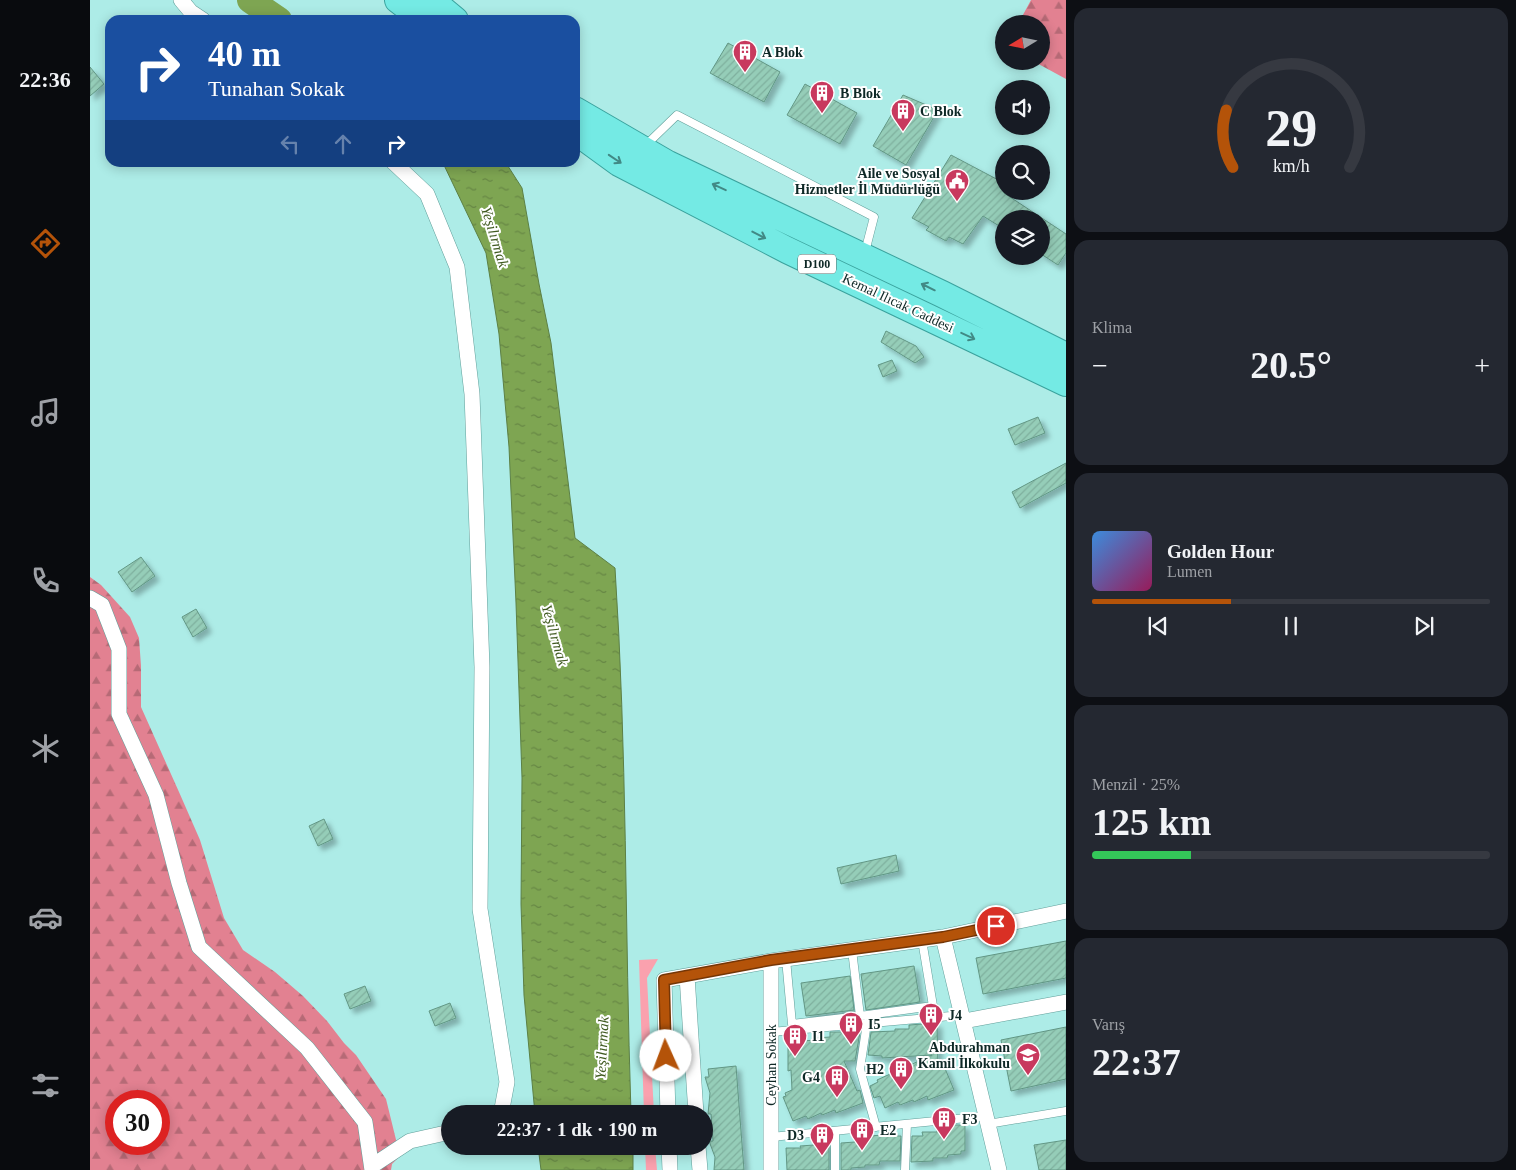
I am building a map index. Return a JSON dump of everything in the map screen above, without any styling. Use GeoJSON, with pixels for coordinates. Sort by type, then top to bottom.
{"type":"FeatureCollection","features":[{"type":"Feature","properties":{"kind":"highway"},"geometry":{"type":"LineString","coordinates":[[398,0],[418,15]]}},
{"type":"Feature","properties":{"kind":"highway"},"geometry":{"type":"LineString","coordinates":[[430,0],[449,15]]}},
{"type":"Feature","properties":{"kind":"highway","name":"Kemal Ilıcak Caddesi"},"geometry":{"type":"LineString","coordinates":[[580,113],[668,164],[864,256],[1066,356]]}},
{"type":"Feature","properties":{"kind":"highway","name":"Kemal Ilıcak Caddesi"},"geometry":{"type":"LineString","coordinates":[[580,135],[619,163],[786,250],[1066,383]]}},
{"type":"Feature","properties":{"kind":"street"},"geometry":{"type":"LineString","coordinates":[[180,0],[196,15]]}},
{"type":"Feature","properties":{"kind":"street"},"geometry":{"type":"LineString","coordinates":[[398,167],[426,194],[457,267],[472,394],[482,668],[480,908],[506,1082],[502,1105]]}},
{"type":"Feature","properties":{"kind":"street"},"geometry":{"type":"LineString","coordinates":[[90,598],[102,604],[120,649],[119,714],[156,795],[179,883],[199,947],[307,1048],[365,1122],[372,1168],[410,1141],[441,1134]]}},
{"type":"Feature","properties":{"kind":"street"},"geometry":{"type":"LineString","coordinates":[[668,1105],[664,980],[778,960],[943,937],[1066,911]]}},
{"type":"Feature","properties":{"kind":"street"},"geometry":{"type":"LineString","coordinates":[[943,937],[999,1170]]}},
{"type":"Feature","properties":{"kind":"street","name":"Ceyhan Sokak"},"geometry":{"type":"LineString","coordinates":[[771,1170],[771,1032],[778,960]]}},
{"type":"Feature","properties":{"kind":"street"},"geometry":{"type":"LineString","coordinates":[[687,976],[695,1105]]}},
{"type":"Feature","properties":{"kind":"street"},"geometry":{"type":"LineString","coordinates":[[963,1018],[1066,1002]]}},
{"type":"Feature","properties":{"kind":"street"},"geometry":{"type":"LineString","coordinates":[[669,1155],[670,1170]]}},
{"type":"Feature","properties":{"kind":"street"},"geometry":{"type":"LineString","coordinates":[[699,1155],[700,1170]]}},
{"type":"Feature","properties":{"kind":"lane"},"geometry":{"type":"LineString","coordinates":[[642,149],[677,115],[874,217],[864,256]]}},
{"type":"Feature","properties":{"kind":"lane"},"geometry":{"type":"LineString","coordinates":[[778,960],[792,1024],[933,1006],[922,940]]}},
{"type":"Feature","properties":{"kind":"lane"},"geometry":{"type":"LineString","coordinates":[[852,950],[860,1016]]}},
{"type":"Feature","properties":{"kind":"lane"},"geometry":{"type":"LineString","coordinates":[[771,1032],[867,1023],[963,1018]]}},
{"type":"Feature","properties":{"kind":"lane"},"geometry":{"type":"LineString","coordinates":[[867,1023],[860,1069],[876,1127]]}},
{"type":"Feature","properties":{"kind":"lane"},"geometry":{"type":"LineString","coordinates":[[771,1137],[907,1124],[988,1120],[1066,1111]]}},
{"type":"Feature","properties":{"kind":"lane"},"geometry":{"type":"LineString","coordinates":[[905,1170],[907,1124]]}},
{"type":"Feature","properties":{"kind":"lane"},"geometry":{"type":"LineString","coordinates":[[835,1170],[836,1131]]}},
{"type":"Feature","properties":{"kind":"shaded area"},"geometry":{"type":"Polygon","coordinates":[[[658,959],[647,978],[654,1105],[644,1105],[639,960],[658,959]]]}},
{"type":"Feature","properties":{"kind":"shaded area"},"geometry":{"type":"Polygon","coordinates":[[[645,1155],[656,1155],[657,1170],[646,1170],[645,1155]]]}},
{"type":"Feature","properties":{"kind":"green space"},"geometry":{"type":"Polygon","coordinates":[[[1031,0],[1066,0],[1066,79],[1050,70],[1050,15],[1023,15],[1031,0]]]}},
{"type":"Feature","properties":{"kind":"green space"},"geometry":{"type":"Polygon","coordinates":[[[90,577],[101,585],[130,617],[139,638],[141,707],[200,840],[224,918],[243,950],[275,972],[303,996],[327,1021],[356,1055],[386,1099],[400,1156],[392,1164],[391,1170],[90,1170],[90,577]]]}},
{"type":"Feature","properties":{"kind":"water"},"geometry":{"type":"Polygon","coordinates":[[[445,167],[509,167],[522,188],[551,343],[575,538],[615,568],[624,772],[631,1105],[534,1105],[524,995],[521,904],[522,778],[516,603],[509,447],[499,334],[486,253],[445,167]]]}},
{"type":"Feature","properties":{"kind":"water"},"geometry":{"type":"Polygon","coordinates":[[[539,1155],[633,1155],[633,1170],[541,1170],[539,1155]]]}},
{"type":"Feature","properties":{"kind":"building","name":"A Blok"},"geometry":{"type":"Polygon","coordinates":[[[728,43],[780,72],[764,102],[710,73],[728,43]]]}},
{"type":"Feature","properties":{"kind":"building"},"geometry":{"type":"Polygon","coordinates":[[[90,67],[104,84],[90,96],[90,67]]]}},
{"type":"Feature","properties":{"kind":"building","name":"B Blok"},"geometry":{"type":"Polygon","coordinates":[[[805,84],[857,113],[840,144],[787,115],[805,84]]]}},
{"type":"Feature","properties":{"kind":"building","name":"C Blok"},"geometry":{"type":"Polygon","coordinates":[[[903,95],[938,110],[906,165],[873,146],[903,95]]]}},
{"type":"Feature","properties":{"kind":"building","name":"Aile ve Sosyal Hizmetler İl Müdürlüğü"},"geometry":{"type":"Polygon","coordinates":[[[951,155],[995,178],[995,200],[1015,200],[1030,210],[995,210],[995,223],[983,216],[963,244],[949,237],[946,241],[926,230],[929,227],[912,218],[951,155]]]}},
{"type":"Feature","properties":{"kind":"building","name":"Aile ve Sosyal Hizmetler İl Müdürlüğü"},"geometry":{"type":"Polygon","coordinates":[[[1050,223],[1066,234],[1066,253],[1058,265],[1050,260],[1050,223]]]}},
{"type":"Feature","properties":{"kind":"building"},"geometry":{"type":"Polygon","coordinates":[[[886,331],[916,346],[924,357],[915,363],[881,342],[886,331]]]}},
{"type":"Feature","properties":{"kind":"building"},"geometry":{"type":"Polygon","coordinates":[[[892,360],[897,371],[883,377],[878,365],[892,360]]]}},
{"type":"Feature","properties":{"kind":"building"},"geometry":{"type":"Polygon","coordinates":[[[1038,417],[1045,433],[1015,445],[1008,429],[1038,417]]]}},
{"type":"Feature","properties":{"kind":"building"},"geometry":{"type":"Polygon","coordinates":[[[1066,463],[1066,483],[1020,508],[1012,492],[1066,463]]]}},
{"type":"Feature","properties":{"kind":"building"},"geometry":{"type":"Polygon","coordinates":[[[141,557],[155,576],[132,592],[118,572],[141,557]]]}},
{"type":"Feature","properties":{"kind":"building"},"geometry":{"type":"Polygon","coordinates":[[[196,609],[207,628],[193,637],[182,617],[196,609]]]}},
{"type":"Feature","properties":{"kind":"building"},"geometry":{"type":"Polygon","coordinates":[[[324,819],[333,839],[318,846],[309,826],[324,819]]]}},
{"type":"Feature","properties":{"kind":"building"},"geometry":{"type":"Polygon","coordinates":[[[896,855],[899,871],[841,884],[837,868],[896,855]]]}},
{"type":"Feature","properties":{"kind":"building"},"geometry":{"type":"Polygon","coordinates":[[[1066,941],[1066,978],[983,994],[976,958],[1066,941]]]}},
{"type":"Feature","properties":{"kind":"building"},"geometry":{"type":"Polygon","coordinates":[[[914,966],[920,1002],[866,1010],[861,974],[914,966]]]}},
{"type":"Feature","properties":{"kind":"building"},"geometry":{"type":"Polygon","coordinates":[[[850,976],[854,1010],[806,1016],[801,983],[850,976]]]}},
{"type":"Feature","properties":{"kind":"building"},"geometry":{"type":"Polygon","coordinates":[[[365,986],[371,1001],[350,1009],[344,994],[365,986]]]}},
{"type":"Feature","properties":{"kind":"building"},"geometry":{"type":"Polygon","coordinates":[[[450,1003],[456,1018],[435,1026],[429,1011],[450,1003]]]}},
{"type":"Feature","properties":{"kind":"building"},"geometry":{"type":"Polygon","coordinates":[[[937,1023],[938,1069],[944,1066],[954,1090],[928,1100],[927,1096],[914,1102],[913,1100],[900,1105],[898,1102],[885,1108],[880,1096],[874,1098],[870,1086],[878,1082],[877,1080],[932,1055],[882,1058],[882,1056],[868,1055],[871,1032],[895,1031],[895,1029],[909,1029],[909,1025],[937,1023]]]}},
{"type":"Feature","properties":{"kind":"building"},"geometry":{"type":"Polygon","coordinates":[[[1066,1027],[1066,1079],[1011,1091],[1001,1040],[1066,1027]]]}},
{"type":"Feature","properties":{"kind":"building"},"geometry":{"type":"Polygon","coordinates":[[[830,1032],[860,1032],[855,1061],[844,1061],[857,1091],[860,1090],[863,1103],[836,1113],[835,1110],[822,1115],[821,1113],[808,1119],[806,1116],[793,1121],[783,1097],[786,1096],[785,1093],[792,1090],[791,1070],[788,1071],[788,1045],[802,1044],[802,1041],[816,1040],[816,1038],[830,1037],[830,1032]]]}},
{"type":"Feature","properties":{"kind":"building"},"geometry":{"type":"Polygon","coordinates":[[[736,1066],[744,1170],[714,1170],[713,1105],[709,1105],[710,1093],[705,1077],[709,1077],[708,1069],[736,1066]]]}},
{"type":"Feature","properties":{"kind":"building"},"geometry":{"type":"Polygon","coordinates":[[[951,1125],[965,1125],[965,1151],[961,1151],[961,1154],[948,1155],[947,1158],[933,1158],[933,1161],[911,1162],[912,1136],[923,1136],[922,1132],[937,1132],[937,1129],[951,1129],[951,1125]]]}},
{"type":"Feature","properties":{"kind":"building"},"geometry":{"type":"Polygon","coordinates":[[[883,1132],[896,1132],[897,1136],[901,1136],[900,1161],[880,1161],[879,1165],[865,1165],[865,1167],[851,1168],[851,1170],[841,1170],[841,1143],[855,1142],[855,1139],[869,1138],[869,1136],[883,1135],[883,1132]]]}},
{"type":"Feature","properties":{"kind":"building"},"geometry":{"type":"Polygon","coordinates":[[[1066,1140],[1066,1170],[1039,1170],[1034,1145],[1066,1140]]]}},
{"type":"Feature","properties":{"kind":"building"},"geometry":{"type":"Polygon","coordinates":[[[814,1142],[829,1143],[829,1170],[787,1170],[786,1148],[801,1148],[800,1146],[814,1145],[814,1142]]]}},
{"type":"Feature","properties":{"kind":"waterway","name":"Yeşilırmak"},"geometry":{"type":"LineString","coordinates":[[250,0],[272,15]]}},
{"type":"Feature","properties":{"kind":"place","name":"A Blok"},"geometry":{"type":"Point","coordinates":[745,73]}},
{"type":"Feature","properties":{"kind":"place","name":"B Blok"},"geometry":{"type":"Point","coordinates":[822,114]}},
{"type":"Feature","properties":{"kind":"place","name":"C Blok"},"geometry":{"type":"Point","coordinates":[903,132]}},
{"type":"Feature","properties":{"kind":"place","name":"Aile ve Sosyal Hizmetler İl Müdürlüğü"},"geometry":{"type":"Point","coordinates":[957,202]}},
{"type":"Feature","properties":{"kind":"place","name":"J4"},"geometry":{"type":"Point","coordinates":[931,1036]}},
{"type":"Feature","properties":{"kind":"place","name":"I5"},"geometry":{"type":"Point","coordinates":[851,1045]}},
{"type":"Feature","properties":{"kind":"place","name":"I1"},"geometry":{"type":"Point","coordinates":[795,1057]}},
{"type":"Feature","properties":{"kind":"place","name":"Abdurahman Kamil İlkokulu"},"geometry":{"type":"Point","coordinates":[1028,1076]}},
{"type":"Feature","properties":{"kind":"place","name":"H2"},"geometry":{"type":"Point","coordinates":[901,1090]}},
{"type":"Feature","properties":{"kind":"place","name":"G4"},"geometry":{"type":"Point","coordinates":[837,1098]}},
{"type":"Feature","properties":{"kind":"place","name":"F3"},"geometry":{"type":"Point","coordinates":[944,1140]}},
{"type":"Feature","properties":{"kind":"place","name":"E2"},"geometry":{"type":"Point","coordinates":[862,1151]}},
{"type":"Feature","properties":{"kind":"place","name":"D3"},"geometry":{"type":"Point","coordinates":[822,1156]}},
{"type":"Feature","properties":{"kind":"route"},"geometry":{"type":"LineString","coordinates":[[666,1056],[664,980],[771,960],[943,937],[996,926]]}}]}
